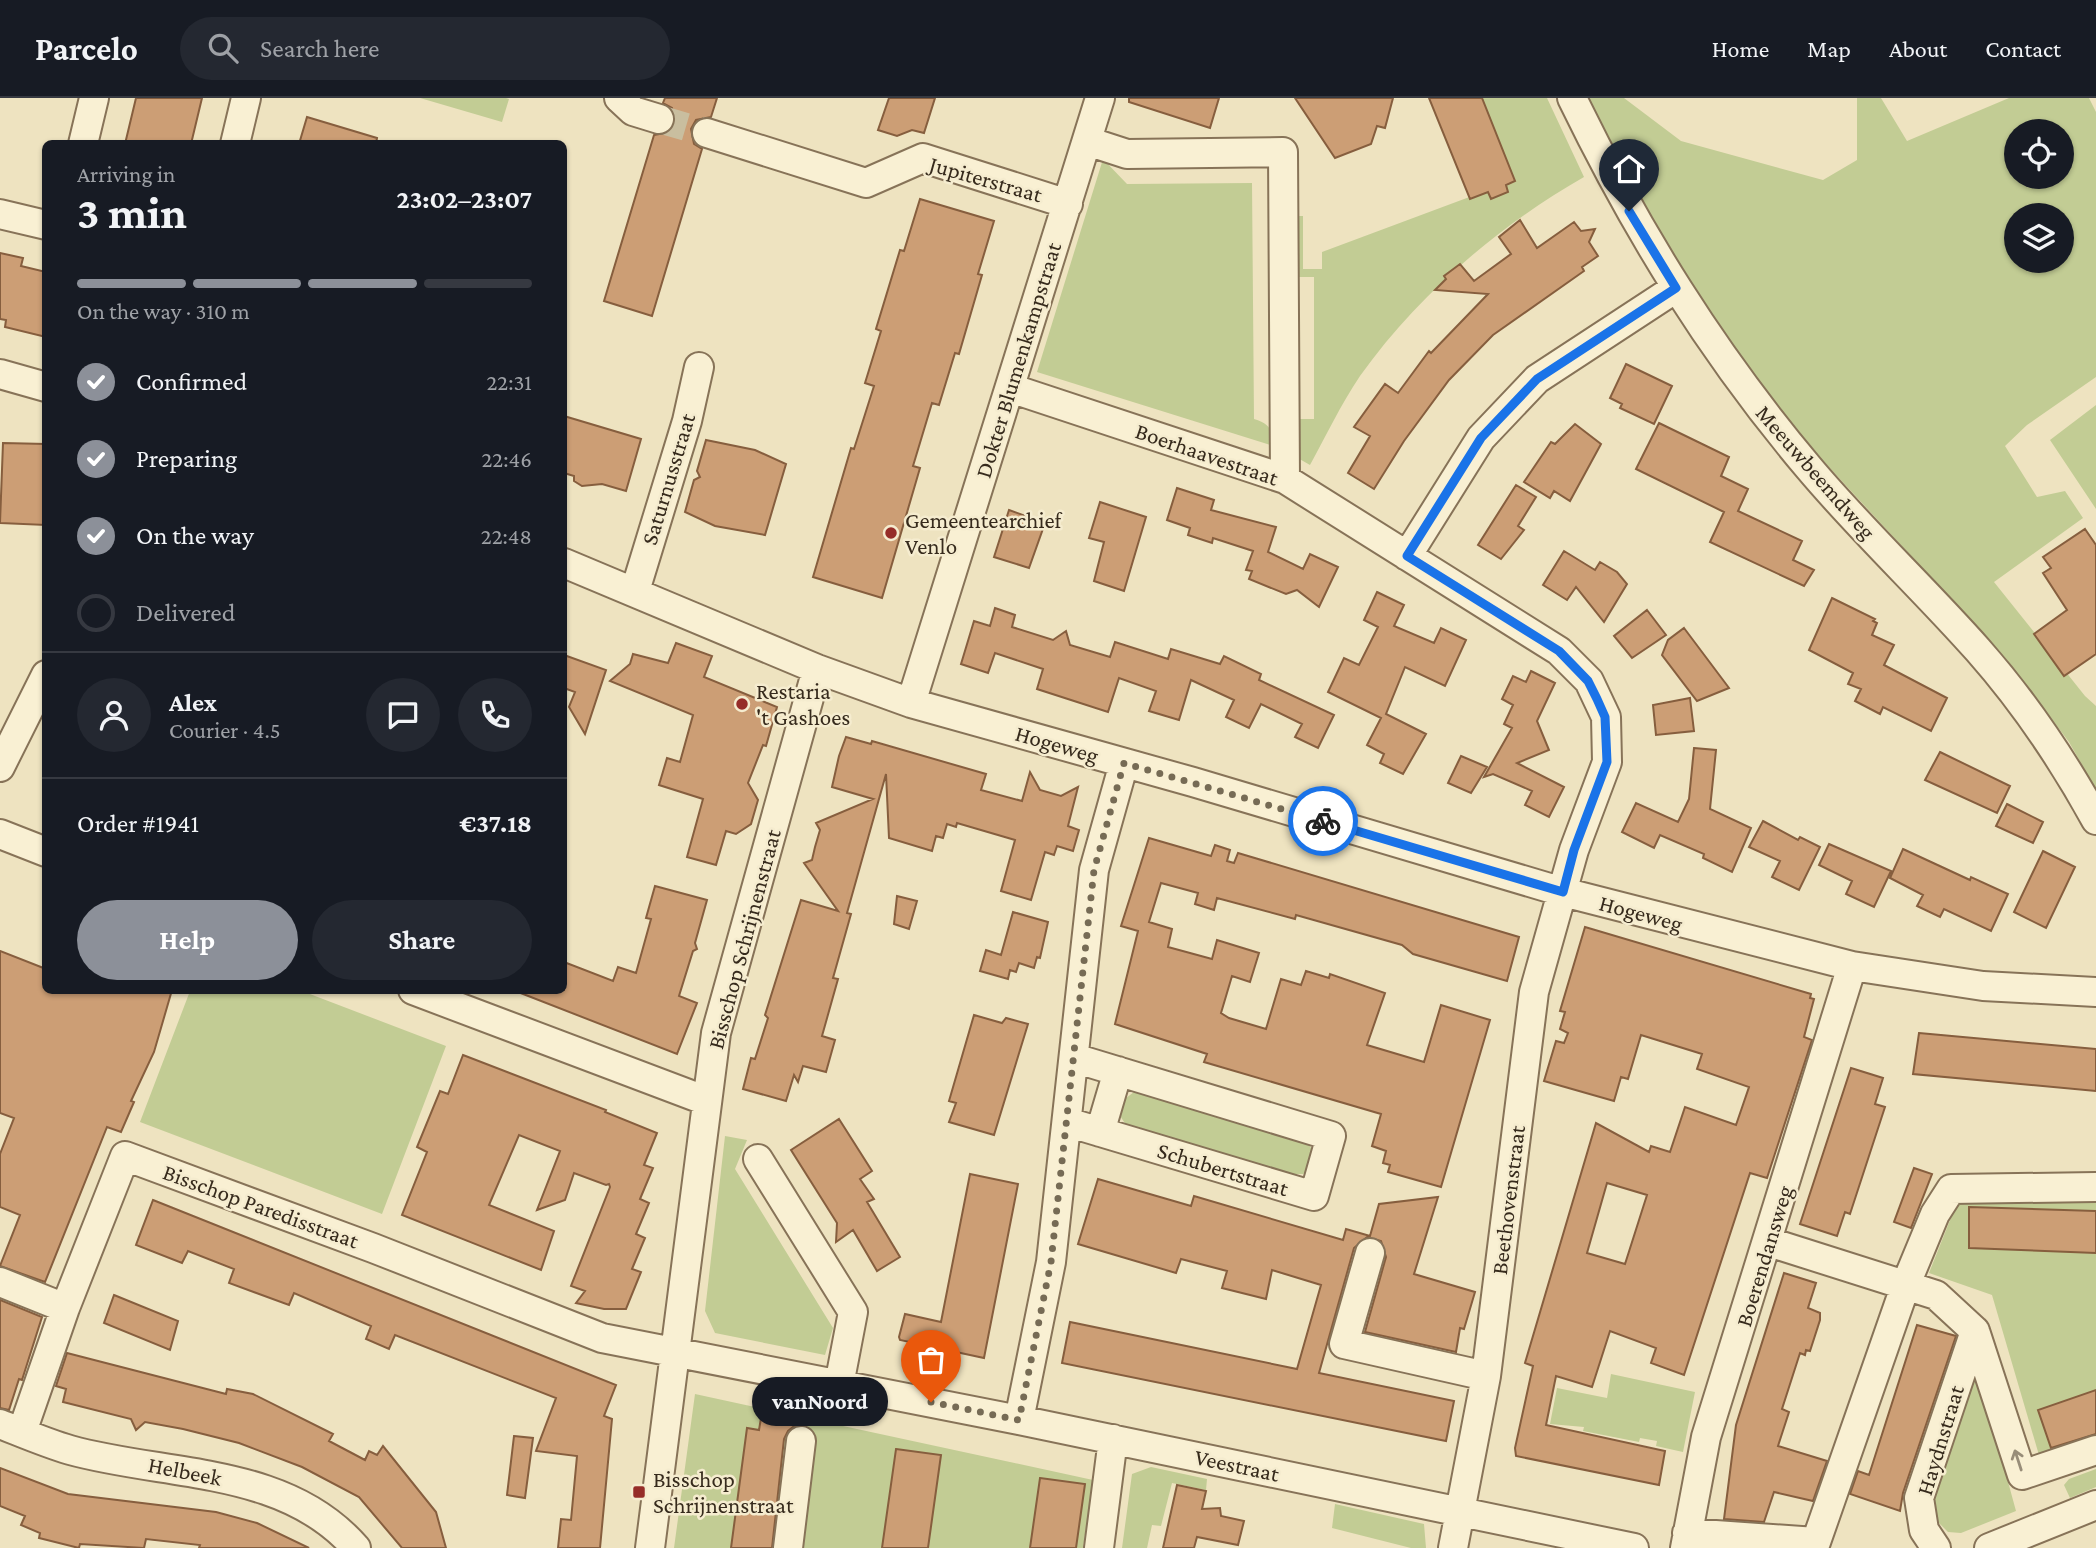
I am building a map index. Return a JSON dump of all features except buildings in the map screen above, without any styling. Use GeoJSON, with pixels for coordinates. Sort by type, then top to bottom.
{"type":"FeatureCollection","features":[{"type":"Feature","properties":{"kind":"street"},"geometry":{"type":"LineString","coordinates":[[84,140],[94,98]]}},
{"type":"Feature","properties":{"kind":"street"},"geometry":{"type":"LineString","coordinates":[[236,140],[246,98]]}},
{"type":"Feature","properties":{"kind":"street"},"geometry":{"type":"LineString","coordinates":[[619,98],[634,111],[659,119]]}},
{"type":"Feature","properties":{"kind":"street","name":"Dokter Blumenkampstraat"},"geometry":{"type":"LineString","coordinates":[[911,703],[1100,98]]}},
{"type":"Feature","properties":{"kind":"street","name":"Meeuwbeemdweg"},"geometry":{"type":"LineString","coordinates":[[1572,98],[1617,191],[1676,288],[1738,381],[1810,469],[1980,652],[2033,718],[2096,820]]}},
{"type":"Feature","properties":{"kind":"street","name":"Jupiterstraat"},"geometry":{"type":"LineString","coordinates":[[707,133],[866,183],[923,158],[1068,204]]}},
{"type":"Feature","properties":{"kind":"street"},"geometry":{"type":"LineString","coordinates":[[1087,141],[1127,155],[1283,152],[1285,479]]}},
{"type":"Feature","properties":{"kind":"street"},"geometry":{"type":"LineString","coordinates":[[0,214],[42,224]]}},
{"type":"Feature","properties":{"kind":"street"},"geometry":{"type":"LineString","coordinates":[[1407,556],[1481,438],[1537,379],[1676,288]]}},
{"type":"Feature","properties":{"kind":"street","name":"Saturnusstraat"},"geometry":{"type":"LineString","coordinates":[[635,591],[687,421],[699,367]]}},
{"type":"Feature","properties":{"kind":"street"},"geometry":{"type":"LineString","coordinates":[[0,374],[42,386]]}},
{"type":"Feature","properties":{"kind":"street","name":"Boerhaavestraat"},"geometry":{"type":"LineString","coordinates":[[1010,388],[1285,479],[1559,651],[1588,681],[1605,717],[1607,762],[1574,850],[1563,892]]}},
{"type":"Feature","properties":{"kind":"street","name":"Hogeweg"},"geometry":{"type":"LineString","coordinates":[[567,564],[817,669],[911,703],[1563,892],[1750,943],[1852,966],[1983,986],[2096,992]]}},
{"type":"Feature","properties":{"kind":"street","name":"Bisschop Schrijnenstraat"},"geometry":{"type":"LineString","coordinates":[[650,1548],[716,1033],[817,669]]}},
{"type":"Feature","properties":{"kind":"street"},"geometry":{"type":"LineString","coordinates":[[0,767],[42,683]]}},
{"type":"Feature","properties":{"kind":"street"},"geometry":{"type":"LineString","coordinates":[[1019,1420],[1051,1262],[1094,870],[1124,763]]}},
{"type":"Feature","properties":{"kind":"street"},"geometry":{"type":"LineString","coordinates":[[0,834],[42,850]]}},
{"type":"Feature","properties":{"kind":"street","name":"Beethovenstraat"},"geometry":{"type":"LineString","coordinates":[[1453,1548],[1486,1376],[1534,992],[1563,892]]}},
{"type":"Feature","properties":{"kind":"street","name":"Boerendansweg"},"geometry":{"type":"LineString","coordinates":[[1686,1540],[1706,1437],[1769,1242],[1852,966]]}},
{"type":"Feature","properties":{"kind":"street"},"geometry":{"type":"LineString","coordinates":[[424,994],[707,1101]]}},
{"type":"Feature","properties":{"kind":"street","name":"Schubertstraat"},"geometry":{"type":"LineString","coordinates":[[1067,1122],[1314,1196],[1331,1136],[1074,1058]]}},
{"type":"Feature","properties":{"kind":"street"},"geometry":{"type":"LineString","coordinates":[[1100,1132],[1118,1070]]}},
{"type":"Feature","properties":{"kind":"street","name":"Bisschop Paredisstraat"},"geometry":{"type":"LineString","coordinates":[[11,1428],[65,1308],[125,1156],[373,1248],[602,1338],[675,1352]]}},
{"type":"Feature","properties":{"kind":"street"},"geometry":{"type":"LineString","coordinates":[[758,1159],[853,1312],[839,1385]]}},
{"type":"Feature","properties":{"kind":"street"},"geometry":{"type":"LineString","coordinates":[[1686,1540],[1816,1542],[1906,1284],[1935,1214],[1951,1189],[2096,1187]]}},
{"type":"Feature","properties":{"kind":"street","name":"Haydnstraat"},"geometry":{"type":"LineString","coordinates":[[1769,1242],[1936,1295],[1975,1331],[2022,1475],[2096,1450]]}},
{"type":"Feature","properties":{"kind":"street"},"geometry":{"type":"LineString","coordinates":[[1370,1253],[1344,1344],[1486,1376]]}},
{"type":"Feature","properties":{"kind":"street"},"geometry":{"type":"LineString","coordinates":[[0,1282],[65,1308]]}},
{"type":"Feature","properties":{"kind":"street","name":"Haydnstraat"},"geometry":{"type":"LineString","coordinates":[[1936,1548],[1924,1530],[1919,1499],[1975,1331]]}},
{"type":"Feature","properties":{"kind":"street","name":"Veestraat"},"geometry":{"type":"LineString","coordinates":[[675,1352],[1113,1439],[1634,1548]]}},
{"type":"Feature","properties":{"kind":"street","name":"Helbeek"},"geometry":{"type":"LineString","coordinates":[[11,1428],[71,1450],[246,1483],[298,1502],[337,1527],[356,1548]]}},
{"type":"Feature","properties":{"kind":"street"},"geometry":{"type":"LineString","coordinates":[[1099,1548],[1113,1439]]}},
{"type":"Feature","properties":{"kind":"street"},"geometry":{"type":"LineString","coordinates":[[788,1548],[801,1441]]}},
{"type":"Feature","properties":{"kind":"street"},"geometry":{"type":"LineString","coordinates":[[1989,1548],[2096,1505]]}},
{"type":"Feature","properties":{"kind":"green space"},"geometry":{"type":"Polygon","coordinates":[[[420,98],[506,98],[509,99],[502,122],[420,98]]]}},
{"type":"Feature","properties":{"kind":"green space"},"geometry":{"type":"Polygon","coordinates":[[[1482,98],[1547,98],[1584,177],[1521,217],[1491,240],[1434,290],[1407,318],[1360,376],[1310,465],[1296,457],[1296,419],[1314,419],[1314,277],[1295,277],[1295,216],[1303,216],[1303,269],[1322,269],[1322,252],[1515,180],[1482,98]]]}},
{"type":"Feature","properties":{"kind":"green space"},"geometry":{"type":"Polygon","coordinates":[[[1588,98],[1624,98],[1681,141],[1823,180],[1857,160],[1857,98],[1881,98],[1907,141],[2009,98],[2089,98],[2096,112],[2096,377],[2027,425],[2005,446],[2037,497],[2065,491],[2083,518],[1994,582],[2085,696],[2096,706],[2096,790],[2069,742],[2007,660],[1802,438],[1738,355],[1631,189],[1588,98]]]}},
{"type":"Feature","properties":{"kind":"green space"},"geometry":{"type":"Polygon","coordinates":[[[1103,159],[1127,184],[1252,183],[1254,419],[1269,428],[1274,446],[1037,372],[1103,159]]]}},
{"type":"Feature","properties":{"kind":"green space"},"geometry":{"type":"Polygon","coordinates":[[[2096,405],[2096,509],[2050,440],[2096,405]]]}},
{"type":"Feature","properties":{"kind":"green space"},"geometry":{"type":"Polygon","coordinates":[[[189,994],[310,994],[446,1046],[382,1214],[140,1122],[189,994]]]}},
{"type":"Feature","properties":{"kind":"green space"},"geometry":{"type":"Polygon","coordinates":[[[1134,1092],[1147,1092],[1304,1140],[1313,1150],[1309,1170],[1303,1174],[1286,1174],[1127,1126],[1120,1116],[1118,1104],[1134,1092]]]}},
{"type":"Feature","properties":{"kind":"green space"},"geometry":{"type":"Polygon","coordinates":[[[725,1136],[747,1140],[735,1169],[833,1328],[825,1355],[715,1333],[705,1311],[725,1136]]]}},
{"type":"Feature","properties":{"kind":"green space"},"geometry":{"type":"Polygon","coordinates":[[[2096,1198],[2096,1442],[2041,1462],[1992,1295],[1929,1273],[1958,1200],[2096,1198]]]}},
{"type":"Feature","properties":{"kind":"green space"},"geometry":{"type":"Polygon","coordinates":[[[1974,1357],[2016,1511],[1961,1533],[1948,1532],[1931,1515],[1932,1494],[1974,1357]]]}},
{"type":"Feature","properties":{"kind":"green space"},"geometry":{"type":"Polygon","coordinates":[[[1611,1374],[1695,1392],[1683,1452],[1656,1446],[1657,1441],[1640,1438],[1639,1442],[1583,1431],[1584,1427],[1550,1424],[1557,1388],[1607,1398],[1611,1374]]]}},
{"type":"Feature","properties":{"kind":"green space"},"geometry":{"type":"Polygon","coordinates":[[[695,1394],[1093,1480],[1083,1548],[674,1548],[695,1394]]]}},
{"type":"Feature","properties":{"kind":"green space"},"geometry":{"type":"Polygon","coordinates":[[[1151,1467],[1207,1479],[1206,1490],[1172,1483],[1161,1526],[1152,1525],[1147,1548],[1122,1548],[1132,1474],[1151,1467]]]}},
{"type":"Feature","properties":{"kind":"green space"},"geometry":{"type":"Polygon","coordinates":[[[2096,1469],[2096,1487],[2070,1498],[2064,1485],[2069,1479],[2096,1469]]]}},
{"type":"Feature","properties":{"kind":"green space"},"geometry":{"type":"Polygon","coordinates":[[[1335,1504],[1424,1524],[1426,1548],[1411,1548],[1332,1528],[1335,1504]]]}},
{"type":"Feature","properties":{"kind":"tunnel"},"geometry":{"type":"LineString","coordinates":[[659,119],[707,133]]}},
{"type":"Feature","properties":{"kind":"way so far"},"geometry":{"type":"LineString","coordinates":[[931,1402],[1019,1420],[1051,1262],[1094,870],[1124,763],[1323,821]]}},
{"type":"Feature","properties":{"kind":"place","name":"Gemeentearchief Venlo"},"geometry":{"type":"Point","coordinates":[891,533]}},
{"type":"Feature","properties":{"kind":"place","name":"Restaria 't Gashoes"},"geometry":{"type":"Point","coordinates":[742,704]}},
{"type":"Feature","properties":{"kind":"place","name":"vanNoord"},"geometry":{"type":"Point","coordinates":[931,1402]}},
{"type":"Feature","properties":{"kind":"place","name":"Bisschop Schrijnenstraat"},"geometry":{"type":"Point","coordinates":[639,1492]}},
{"type":"Feature","properties":{"kind":"route"},"geometry":{"type":"LineString","coordinates":[[1323,821],[1563,892],[1574,850],[1607,762],[1605,717],[1597,699],[1588,681],[1559,651],[1407,556],[1481,438],[1537,379],[1676,288],[1629,211]]}}]}
